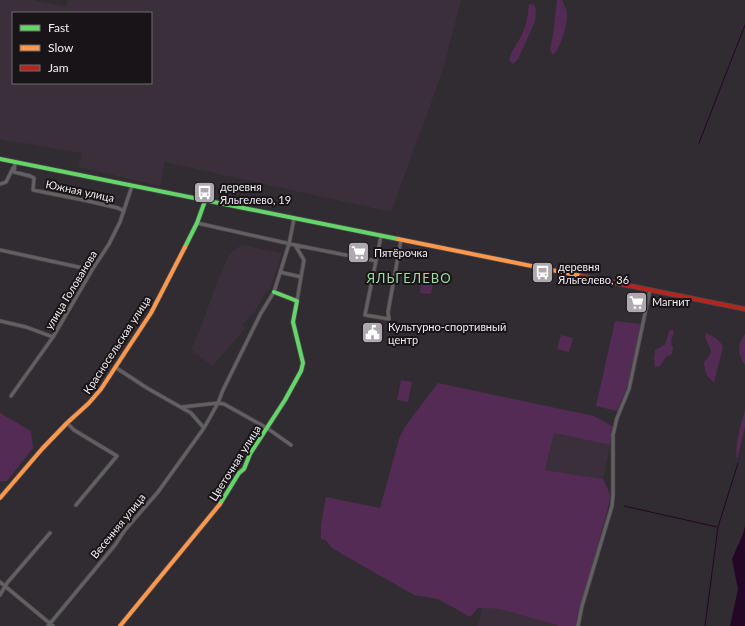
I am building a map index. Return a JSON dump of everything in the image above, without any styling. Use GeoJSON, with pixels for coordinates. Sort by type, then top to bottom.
{"type":"FeatureCollection","features":[{"type":"Feature","properties":{"kind":"street"},"geometry":{"type":"LineString","coordinates":[[0,159],[745,309]]}},
{"type":"Feature","properties":{"kind":"street"},"geometry":{"type":"LineString","coordinates":[[0,184],[6,182],[15,162]]}},
{"type":"Feature","properties":{"kind":"street","name":"Южная улица"},"geometry":{"type":"LineString","coordinates":[[14,167],[14,172],[34,178],[33,190],[88,201],[118,208],[124,211]]}},
{"type":"Feature","properties":{"kind":"street","name":"улица Голованова"},"geometry":{"type":"LineString","coordinates":[[11,396],[54,337],[92,270],[109,244],[124,211],[132,186]]}},
{"type":"Feature","properties":{"kind":"street","name":"Красносельская улица"},"geometry":{"type":"LineString","coordinates":[[0,498],[42,449],[89,403],[116,367],[151,313],[197,223],[205,201]]}},
{"type":"Feature","properties":{"kind":"street","name":"Весенняя улица"},"geometry":{"type":"LineString","coordinates":[[50,625],[115,545],[125,530],[158,492],[204,428],[218,402],[260,313],[274,292],[290,244],[294,219]]}},
{"type":"Feature","properties":{"kind":"street"},"geometry":{"type":"LineString","coordinates":[[197,223],[290,244],[376,261]]}},
{"type":"Feature","properties":{"kind":"street"},"geometry":{"type":"LineString","coordinates":[[381,236],[365,315],[389,319],[388,312],[401,240]]}},
{"type":"Feature","properties":{"kind":"street"},"geometry":{"type":"LineString","coordinates":[[274,292],[297,301],[304,260],[295,245]]}},
{"type":"Feature","properties":{"kind":"street"},"geometry":{"type":"LineString","coordinates":[[0,250],[92,270]]}},
{"type":"Feature","properties":{"kind":"street"},"geometry":{"type":"LineString","coordinates":[[280,272],[301,277]]}},
{"type":"Feature","properties":{"kind":"street"},"geometry":{"type":"LineString","coordinates":[[578,626],[612,506],[613,435],[629,389],[650,290]]}},
{"type":"Feature","properties":{"kind":"street","name":"Цветочная улица"},"geometry":{"type":"LineString","coordinates":[[120,626],[220,504],[239,473],[244,470],[250,454],[301,371],[303,363],[293,322],[297,301]]}},
{"type":"Feature","properties":{"kind":"street"},"geometry":{"type":"LineString","coordinates":[[0,321],[26,327],[54,337]]}},
{"type":"Feature","properties":{"kind":"street"},"geometry":{"type":"LineString","coordinates":[[116,367],[147,388],[191,413],[204,428]]}},
{"type":"Feature","properties":{"kind":"street"},"geometry":{"type":"LineString","coordinates":[[182,407],[218,402],[224,404],[267,428],[291,445]]}},
{"type":"Feature","properties":{"kind":"street"},"geometry":{"type":"LineString","coordinates":[[67,423],[74,430],[117,456],[76,504]]}},
{"type":"Feature","properties":{"kind":"street"},"geometry":{"type":"LineString","coordinates":[[0,595],[5,586],[50,533]]}},
{"type":"Feature","properties":{"kind":"street"},"geometry":{"type":"LineString","coordinates":[[0,582],[50,625]]}},
{"type":"Feature","properties":{"kind":"shaded area"},"geometry":{"type":"Polygon","coordinates":[[[0,0],[34,0],[66,7],[68,0],[461,0],[442,73],[391,212],[165,162],[160,186],[78,167],[82,153],[0,139],[0,0]]]}},
{"type":"Feature","properties":{"kind":"shaded area"},"geometry":{"type":"Polygon","coordinates":[[[557,0],[562,0],[566,9],[567,19],[557,50],[554,54],[552,54],[550,49],[557,0]]]}},
{"type":"Feature","properties":{"kind":"shaded area"},"geometry":{"type":"Polygon","coordinates":[[[529,4],[534,5],[536,10],[535,22],[518,59],[513,64],[509,60],[524,29],[529,4]]]}},
{"type":"Feature","properties":{"kind":"shaded area"},"geometry":{"type":"Polygon","coordinates":[[[241,245],[282,253],[270,289],[268,289],[256,310],[242,325],[245,328],[213,366],[191,350],[229,254],[241,245]]]}},
{"type":"Feature","properties":{"kind":"shaded area"},"geometry":{"type":"Polygon","coordinates":[[[421,282],[433,284],[431,294],[420,293],[421,282]]]}},
{"type":"Feature","properties":{"kind":"shaded area"},"geometry":{"type":"Polygon","coordinates":[[[615,321],[641,324],[627,387],[617,411],[596,406],[615,321]]]}},
{"type":"Feature","properties":{"kind":"shaded area"},"geometry":{"type":"Polygon","coordinates":[[[673,329],[674,333],[671,340],[673,348],[672,354],[666,357],[660,366],[655,367],[655,350],[665,345],[669,331],[673,329]]]}},
{"type":"Feature","properties":{"kind":"shaded area"},"geometry":{"type":"Polygon","coordinates":[[[706,333],[716,338],[723,347],[714,382],[706,374],[705,369],[704,362],[708,358],[711,351],[705,337],[706,333]]]}},
{"type":"Feature","properties":{"kind":"shaded area"},"geometry":{"type":"Polygon","coordinates":[[[745,334],[745,365],[740,357],[739,345],[745,334]]]}},
{"type":"Feature","properties":{"kind":"shaded area"},"geometry":{"type":"Polygon","coordinates":[[[561,335],[573,338],[569,352],[557,349],[561,335]]]}},
{"type":"Feature","properties":{"kind":"shaded area"},"geometry":{"type":"Polygon","coordinates":[[[401,380],[412,382],[408,402],[397,400],[401,380]]]}},
{"type":"Feature","properties":{"kind":"shaded area"},"geometry":{"type":"Polygon","coordinates":[[[438,383],[594,416],[612,426],[610,445],[554,433],[545,470],[603,479],[610,494],[609,504],[576,626],[560,626],[499,609],[478,608],[470,617],[438,599],[414,595],[332,548],[326,540],[321,539],[321,524],[326,497],[380,508],[399,439],[406,425],[438,383]]]}},
{"type":"Feature","properties":{"kind":"shaded area"},"geometry":{"type":"Polygon","coordinates":[[[745,410],[745,427],[737,460],[737,441],[745,410]]]}},
{"type":"Feature","properties":{"kind":"shaded area"},"geometry":{"type":"Polygon","coordinates":[[[0,413],[31,431],[33,448],[7,481],[0,481],[0,413]]]}},
{"type":"Feature","properties":{"kind":"shaded area"},"geometry":{"type":"Polygon","coordinates":[[[554,433],[610,445],[603,479],[545,470],[554,433]]]}},
{"type":"Feature","properties":{"kind":"shaded area"},"geometry":{"type":"Polygon","coordinates":[[[745,526],[745,626],[730,626],[738,589],[732,559],[745,526]]]}},
{"type":"Feature","properties":{"kind":"shaded area"},"geometry":{"type":"Polygon","coordinates":[[[482,608],[499,609],[560,626],[478,626],[482,608]]]}},
{"type":"Feature","properties":{"kind":"waterway"},"geometry":{"type":"LineString","coordinates":[[699,143],[745,25]]}},
{"type":"Feature","properties":{"kind":"waterway"},"geometry":{"type":"LineString","coordinates":[[705,626],[718,527],[738,463]]}},
{"type":"Feature","properties":{"kind":"waterway"},"geometry":{"type":"LineString","coordinates":[[624,506],[717,527]]}},
{"type":"Feature","properties":{"kind":"traffic: fast"},"geometry":{"type":"LineString","coordinates":[[0,159],[398,239]]}},
{"type":"Feature","properties":{"kind":"traffic: fast"},"geometry":{"type":"LineString","coordinates":[[185,247],[197,223],[205,201]]}},
{"type":"Feature","properties":{"kind":"traffic: fast"},"geometry":{"type":"LineString","coordinates":[[220,504],[239,473],[244,469],[250,454],[285,400],[301,371],[303,363],[293,322],[297,301],[274,292]]}},
{"type":"Feature","properties":{"kind":"traffic: slow"},"geometry":{"type":"LineString","coordinates":[[398,239],[581,276]]}},
{"type":"Feature","properties":{"kind":"traffic: slow"},"geometry":{"type":"LineString","coordinates":[[0,498],[42,449],[89,403],[101,389],[151,313],[185,247]]}},
{"type":"Feature","properties":{"kind":"traffic: slow"},"geometry":{"type":"LineString","coordinates":[[120,626],[220,504]]}},
{"type":"Feature","properties":{"kind":"traffic: jam"},"geometry":{"type":"LineString","coordinates":[[581,276],[745,309]]}},
{"type":"Feature","properties":{"kind":"place","name":"деревня Яльгелево, 19"},"geometry":{"type":"Point","coordinates":[205,193]}},
{"type":"Feature","properties":{"kind":"place","name":"Пятёрочка"},"geometry":{"type":"Point","coordinates":[358,253]}},
{"type":"Feature","properties":{"kind":"place","name":"деревня Яльгелево, 36"},"geometry":{"type":"Point","coordinates":[542,273]}},
{"type":"Feature","properties":{"kind":"place","name":"Магнит"},"geometry":{"type":"Point","coordinates":[637,302]}},
{"type":"Feature","properties":{"kind":"place","name":"Культурно-спортивный центр"},"geometry":{"type":"Point","coordinates":[373,333]}},
{"type":"Feature","properties":{"kind":"district","name":"ЯЛЬГЕЛЕВО"},"geometry":{"type":"Point","coordinates":[409,278]}}]}
